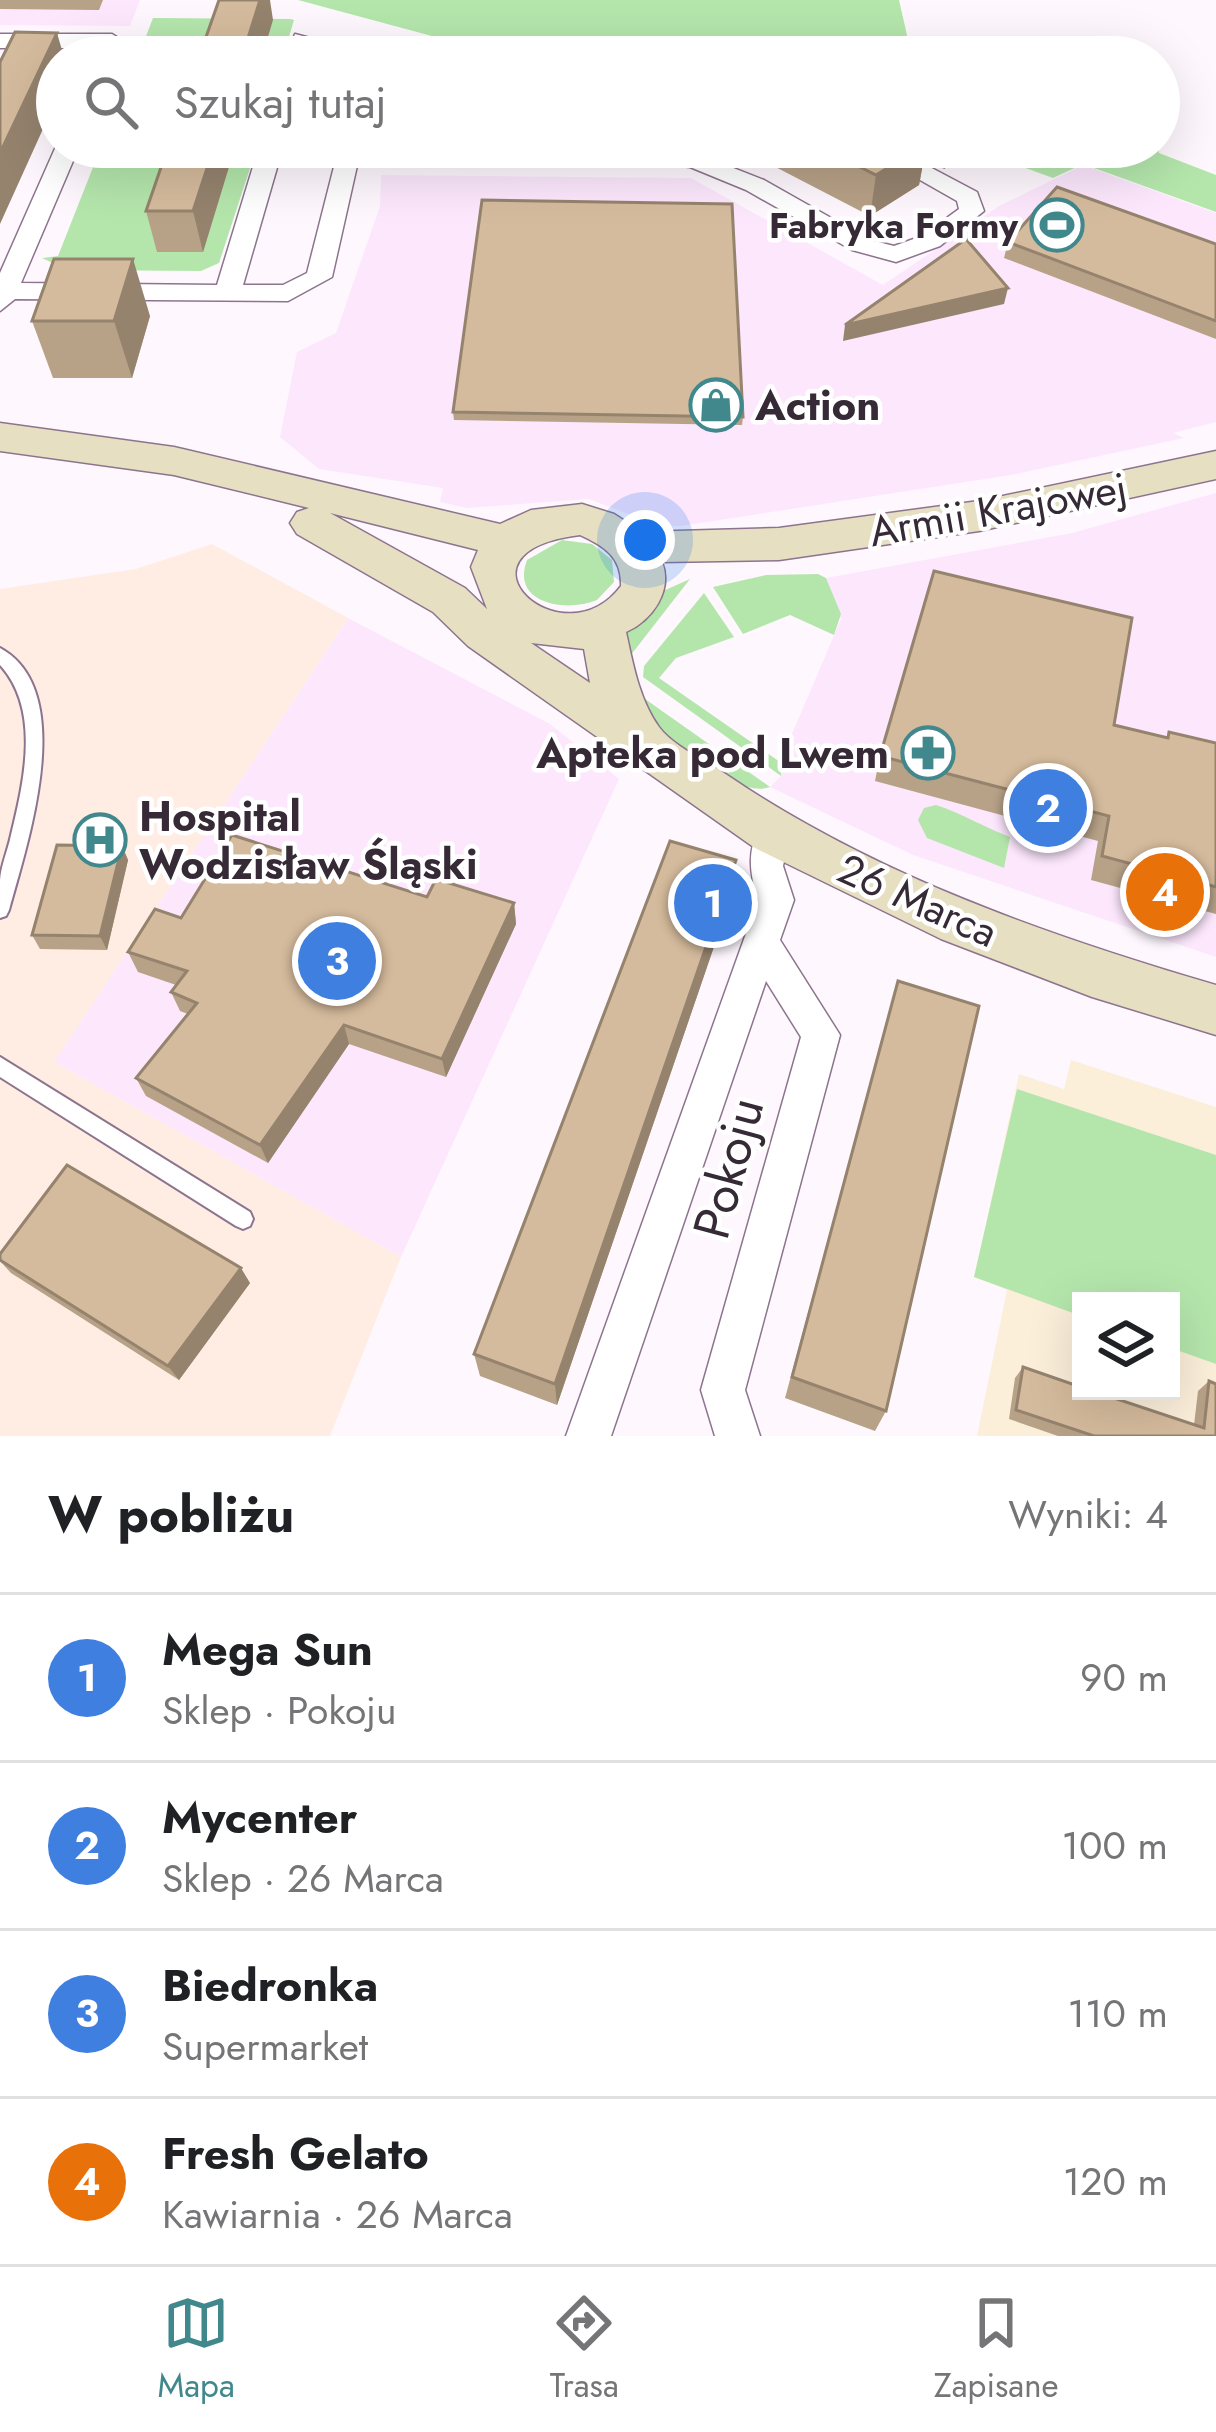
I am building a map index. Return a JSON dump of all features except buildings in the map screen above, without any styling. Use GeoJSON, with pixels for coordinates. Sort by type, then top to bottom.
{"type":"FeatureCollection","features":[{"type":"Feature","properties":{"kind":"main road"},"geometry":{"type":"LineString","coordinates":[[0,437],[157,458],[499,555]]}},
{"type":"Feature","properties":{"kind":"main road","name":"Armii Krajowej"},"geometry":{"type":"LineString","coordinates":[[641,564],[979,516],[1216,465]]}},
{"type":"Feature","properties":{"kind":"main road"},"geometry":{"type":"LineString","coordinates":[[0,467],[158,489],[312,523],[499,555],[545,522],[582,519],[616,530],[641,564],[633,604],[602,626],[549,629],[505,608],[494,590],[499,555]]}},
{"type":"Feature","properties":{"kind":"main road"},"geometry":{"type":"LineString","coordinates":[[312,523],[449,600],[484,634],[592,704]]}},
{"type":"Feature","properties":{"kind":"main road","name":"26 Marca"},"geometry":{"type":"LineString","coordinates":[[602,626],[615,688],[643,742]]}},
{"type":"Feature","properties":{"kind":"main road","name":"26 Marca"},"geometry":{"type":"LineString","coordinates":[[549,629],[592,704],[773,833],[960,923],[1092,973],[1216,1010]]}},
{"type":"Feature","properties":{"kind":"street"},"geometry":{"type":"LineString","coordinates":[[0,41],[36,41]]}},
{"type":"Feature","properties":{"kind":"street"},"geometry":{"type":"LineString","coordinates":[[58,168],[2,295],[288,293],[319,277],[345,168]]}},
{"type":"Feature","properties":{"kind":"street"},"geometry":{"type":"LineString","coordinates":[[227,295],[265,168]]}},
{"type":"Feature","properties":{"kind":"street"},"geometry":{"type":"LineString","coordinates":[[714,168],[755,185],[861,245],[896,254],[931,241],[972,212],[968,197],[913,168]]}},
{"type":"Feature","properties":{"kind":"street","name":"Pokoju"},"geometry":{"type":"LineString","coordinates":[[587,1436],[776,899],[765,866],[773,833]]}},
{"type":"Feature","properties":{"kind":"street","name":"Pokoju"},"geometry":{"type":"LineString","coordinates":[[738,1436],[723,1390],[821,1035],[761,941]]}},
{"type":"Feature","properties":{"kind":"lane"},"geometry":{"type":"LineString","coordinates":[[0,654],[36,704],[26,807],[0,910]]}},
{"type":"Feature","properties":{"kind":"lane"},"geometry":{"type":"LineString","coordinates":[[0,1066],[243,1219]]}},
{"type":"Feature","properties":{"kind":"shaded area"},"geometry":{"type":"Polygon","coordinates":[[[0,0],[140,0],[130,26],[0,25],[0,0]]]}},
{"type":"Feature","properties":{"kind":"shaded area"},"geometry":{"type":"Polygon","coordinates":[[[1077,168],[1091,168],[1216,213],[1216,422],[1173,433],[1184,438],[1011,475],[681,526],[659,526],[589,499],[467,508],[440,502],[443,488],[319,469],[280,437],[297,352],[336,333],[380,206],[381,175],[691,178],[883,285],[999,206],[1077,168]]]}},
{"type":"Feature","properties":{"kind":"shaded area"},"geometry":{"type":"Polygon","coordinates":[[[1216,493],[1216,957],[913,855],[770,787],[781,776],[780,762],[841,619],[826,578],[1072,533],[1216,493]]]}},
{"type":"Feature","properties":{"kind":"shaded area","name":"Hospital Wodzisław Śląski"},"geometry":{"type":"Polygon","coordinates":[[[212,544],[348,618],[54,1062],[401,1257],[330,1436],[0,1436],[0,589],[136,569],[212,544]]]}},
{"type":"Feature","properties":{"kind":"shaded area"},"geometry":{"type":"Polygon","coordinates":[[[348,618],[550,724],[619,779],[401,1257],[54,1062],[348,618]]]}},
{"type":"Feature","properties":{"kind":"shaded area"},"geometry":{"type":"Polygon","coordinates":[[[1071,1060],[1216,1107],[1216,1436],[977,1436],[1007,1290],[974,1277],[1019,1074],[1064,1089],[1071,1060]]]}},
{"type":"Feature","properties":{"kind":"green space"},"geometry":{"type":"Polygon","coordinates":[[[298,0],[899,0],[907,36],[432,36],[298,0]]]}},
{"type":"Feature","properties":{"kind":"green space"},"geometry":{"type":"Polygon","coordinates":[[[153,18],[294,20],[289,36],[146,36],[153,18]]]}},
{"type":"Feature","properties":{"kind":"green space"},"geometry":{"type":"Polygon","coordinates":[[[1180,161],[1216,175],[1216,212],[1094,168],[1180,168],[1180,161]]]}},
{"type":"Feature","properties":{"kind":"green space"},"geometry":{"type":"Polygon","coordinates":[[[93,168],[184,168],[158,252],[202,252],[228,168],[250,168],[219,263],[201,271],[68,270],[42,258],[58,256],[93,168]]]}},
{"type":"Feature","properties":{"kind":"green space"},"geometry":{"type":"Polygon","coordinates":[[[1026,168],[1074,168],[1053,178],[1026,168]]]}},
{"type":"Feature","properties":{"kind":"green space"},"geometry":{"type":"Polygon","coordinates":[[[562,540],[592,544],[612,560],[614,582],[597,600],[557,605],[527,587],[527,560],[562,540]]]}},
{"type":"Feature","properties":{"kind":"green space"},"geometry":{"type":"Polygon","coordinates":[[[766,575],[826,578],[841,614],[834,635],[790,615],[743,634],[713,587],[766,575]]]}},
{"type":"Feature","properties":{"kind":"green space"},"geometry":{"type":"Polygon","coordinates":[[[690,579],[627,660],[638,694],[770,787],[738,784],[697,762],[660,731],[634,696],[621,637],[663,591],[690,579]]]}},
{"type":"Feature","properties":{"kind":"green space"},"geometry":{"type":"Polygon","coordinates":[[[704,593],[734,637],[676,658],[659,678],[780,762],[781,776],[643,677],[644,666],[704,593]]]}},
{"type":"Feature","properties":{"kind":"green space"},"geometry":{"type":"Polygon","coordinates":[[[936,805],[1010,837],[1004,868],[927,838],[918,820],[924,808],[936,805]]]}},
{"type":"Feature","properties":{"kind":"green space"},"geometry":{"type":"Polygon","coordinates":[[[1017,1089],[1216,1155],[1216,1364],[1180,1351],[1180,1292],[1072,1292],[1072,1313],[974,1277],[1017,1089]]]}},
{"type":"Feature","properties":{"kind":"place","name":"Fabryka Formy"},"geometry":{"type":"Point","coordinates":[1057,225]}},
{"type":"Feature","properties":{"kind":"place","name":"Action"},"geometry":{"type":"Point","coordinates":[716,405]}},
{"type":"Feature","properties":{"kind":"place","name":"Apteka pod Lwem"},"geometry":{"type":"Point","coordinates":[928,753]}},
{"type":"Feature","properties":{"kind":"place","name":"Mycenter"},"geometry":{"type":"Point","coordinates":[1048,808]}},
{"type":"Feature","properties":{"kind":"place","name":"Hospital Wodzisław Śląski"},"geometry":{"type":"Point","coordinates":[100,840]}},
{"type":"Feature","properties":{"kind":"place","name":"Fresh Gelato"},"geometry":{"type":"Point","coordinates":[1165,892]}},
{"type":"Feature","properties":{"kind":"place","name":"Mega Sun"},"geometry":{"type":"Point","coordinates":[713,903]}},
{"type":"Feature","properties":{"kind":"place","name":"Biedronka"},"geometry":{"type":"Point","coordinates":[337,961]}}]}
